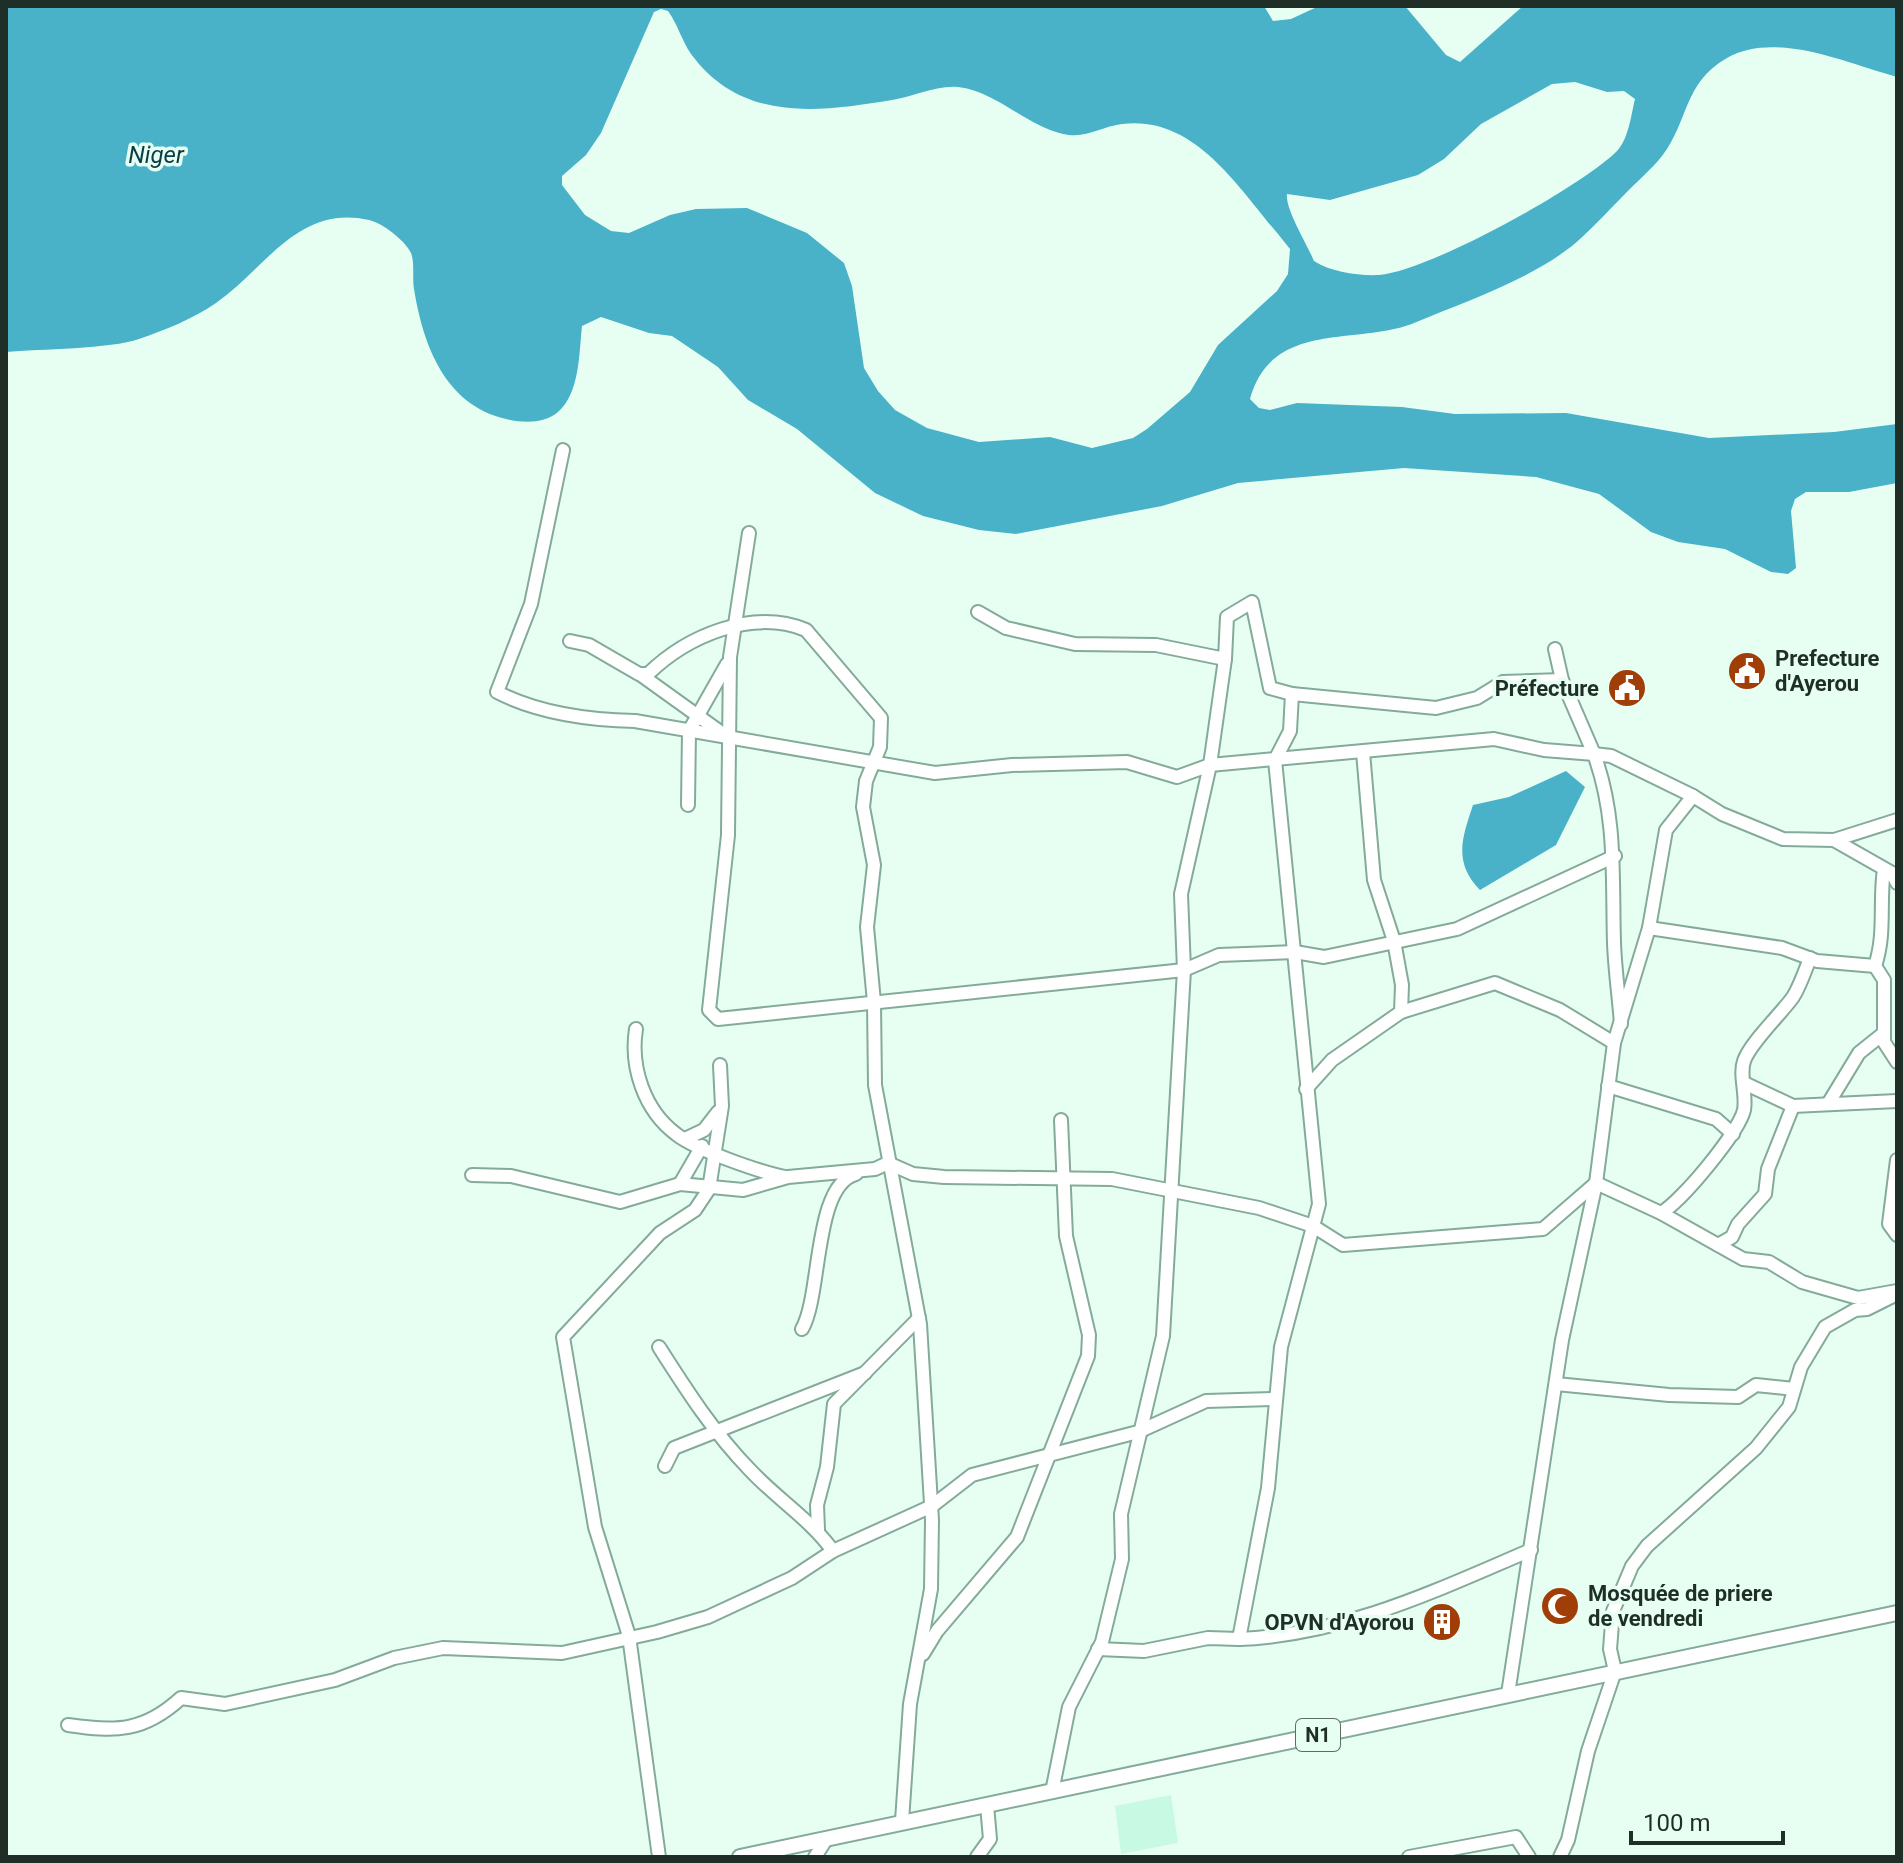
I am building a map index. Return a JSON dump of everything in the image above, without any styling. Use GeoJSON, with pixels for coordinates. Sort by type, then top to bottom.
{"type":"FeatureCollection","features":[{"type":"Feature","properties":{"kind":"main road","name":"N1"},"geometry":{"type":"LineString","coordinates":[[740,1857],[1897,1613]]}},
{"type":"Feature","properties":{"kind":"street"},"geometry":{"type":"LineString","coordinates":[[563,450],[531,604],[497,692],[524,706],[935,773],[1012,765],[1127,762],[1177,777],[1210,765],[1494,739],[1544,750],[1611,756],[1693,796],[1722,814],[1783,839],[1834,840],[1897,820]]}},
{"type":"Feature","properties":{"kind":"street"},"geometry":{"type":"LineString","coordinates":[[749,533],[730,657],[728,835],[709,1010],[712,1016],[727,1020],[1184,970],[1219,955],[1295,952],[1324,957],[1457,929],[1615,856]]}},
{"type":"Feature","properties":{"kind":"street"},"geometry":{"type":"LineString","coordinates":[[1052,1792],[1069,1707],[1098,1649],[1122,1559],[1121,1514],[1163,1336],[1184,970],[1181,894],[1210,765],[1225,659],[1227,617],[1252,602],[1270,688],[1292,694],[1436,708],[1477,698],[1503,682],[1562,680]]}},
{"type":"Feature","properties":{"kind":"street"},"geometry":{"type":"LineString","coordinates":[[978,612],[1006,628],[1075,644],[1156,645],[1225,659]]}},
{"type":"Feature","properties":{"kind":"street"},"geometry":{"type":"LineString","coordinates":[[639,674],[648,674],[673,651],[736,626],[759,623],[806,630],[881,718],[883,730],[866,781],[863,807],[874,865],[867,927],[874,1002],[875,1085],[919,1318],[932,1506],[931,1589],[910,1704],[902,1821]]}},
{"type":"Feature","properties":{"kind":"street"},"geometry":{"type":"LineString","coordinates":[[570,641],[589,645],[639,674],[699,713],[729,738]]}},
{"type":"Feature","properties":{"kind":"street"},"geometry":{"type":"LineString","coordinates":[[1555,649],[1562,680],[1607,789],[1615,856],[1614,944],[1621,1024]]}},
{"type":"Feature","properties":{"kind":"street"},"geometry":{"type":"LineString","coordinates":[[688,805],[689,731],[730,657]]}},
{"type":"Feature","properties":{"kind":"street"},"geometry":{"type":"LineString","coordinates":[[1239,1639],[1268,1488],[1281,1347],[1319,1204],[1275,760],[1290,731],[1292,694]]}},
{"type":"Feature","properties":{"kind":"street"},"geometry":{"type":"LineString","coordinates":[[1363,752],[1374,880],[1394,941],[1402,985],[1401,1012]]}},
{"type":"Feature","properties":{"kind":"street"},"geometry":{"type":"LineString","coordinates":[[1508,1694],[1556,1384],[1596,1183],[1614,1043],[1649,928],[1666,830],[1693,796]]}},
{"type":"Feature","properties":{"kind":"street"},"geometry":{"type":"LineString","coordinates":[[1834,840],[1893,875],[1879,906],[1884,938],[1875,966]]}},
{"type":"Feature","properties":{"kind":"street"},"geometry":{"type":"LineString","coordinates":[[1649,928],[1706,938],[1726,937],[1782,948],[1810,958],[1875,966]]}},
{"type":"Feature","properties":{"kind":"street"},"geometry":{"type":"LineString","coordinates":[[1661,1213],[1673,1206],[1699,1178],[1716,1151],[1733,1134],[1744,1109],[1744,1060],[1795,994],[1810,958]]}},
{"type":"Feature","properties":{"kind":"street"},"geometry":{"type":"LineString","coordinates":[[1875,966],[1884,980],[1884,1042],[1897,1062]]}},
{"type":"Feature","properties":{"kind":"street"},"geometry":{"type":"LineString","coordinates":[[1306,1089],[1332,1060],[1401,1012],[1495,983],[1560,1010],[1614,1043]]}},
{"type":"Feature","properties":{"kind":"street"},"geometry":{"type":"LineString","coordinates":[[636,1029],[632,1054],[646,1098],[676,1135],[761,1173],[788,1177]]}},
{"type":"Feature","properties":{"kind":"street"},"geometry":{"type":"LineString","coordinates":[[1828,1104],[1859,1053],[1884,1033]]}},
{"type":"Feature","properties":{"kind":"street"},"geometry":{"type":"LineString","coordinates":[[680,1184],[707,1148],[722,1106],[720,1065]]}},
{"type":"Feature","properties":{"kind":"street"},"geometry":{"type":"LineString","coordinates":[[1744,1083],[1793,1106],[1897,1101]]}},
{"type":"Feature","properties":{"kind":"street"},"geometry":{"type":"LineString","coordinates":[[1608,1086],[1716,1119],[1733,1134]]}},
{"type":"Feature","properties":{"kind":"street"},"geometry":{"type":"LineString","coordinates":[[685,1139],[704,1130],[722,1106]]}},
{"type":"Feature","properties":{"kind":"street"},"geometry":{"type":"LineString","coordinates":[[1718,1245],[1732,1237],[1738,1224],[1765,1194],[1768,1169],[1793,1106]]}},
{"type":"Feature","properties":{"kind":"street"},"geometry":{"type":"LineString","coordinates":[[917,1664],[937,1631],[1017,1537],[1088,1356],[1089,1335],[1066,1236],[1061,1120]]}},
{"type":"Feature","properties":{"kind":"street"},"geometry":{"type":"LineString","coordinates":[[659,1857],[629,1638],[595,1527],[563,1337],[660,1233],[695,1210],[709,1189],[714,1167],[707,1148]]}},
{"type":"Feature","properties":{"kind":"street"},"geometry":{"type":"LineString","coordinates":[[1897,1160],[1889,1224],[1897,1235]]}},
{"type":"Feature","properties":{"kind":"street"},"geometry":{"type":"LineString","coordinates":[[802,1329],[811,1313],[811,1295],[831,1197],[846,1177],[888,1163],[913,1174],[944,1177],[1062,1176],[1112,1179],[1259,1208],[1313,1226],[1343,1245],[1543,1229],[1596,1183]]}},
{"type":"Feature","properties":{"kind":"street"},"geometry":{"type":"LineString","coordinates":[[472,1175],[511,1176],[620,1202],[680,1184],[743,1190],[788,1177],[875,1169]]}},
{"type":"Feature","properties":{"kind":"street"},"geometry":{"type":"LineString","coordinates":[[1596,1183],[1661,1213],[1743,1259],[1769,1262],[1802,1282],[1858,1298],[1897,1293]]}},
{"type":"Feature","properties":{"kind":"street"},"geometry":{"type":"LineString","coordinates":[[1560,1857],[1568,1840],[1588,1751],[1615,1671],[1610,1649],[1613,1611],[1632,1566],[1647,1546],[1756,1448],[1789,1407],[1801,1367],[1825,1327],[1855,1310],[1867,1309],[1897,1293]]}},
{"type":"Feature","properties":{"kind":"street"},"geometry":{"type":"LineString","coordinates":[[818,1529],[817,1505],[827,1467],[830,1414],[834,1404],[872,1370],[919,1318]]}},
{"type":"Feature","properties":{"kind":"street"},"geometry":{"type":"LineString","coordinates":[[659,1347],[715,1432],[799,1517],[818,1529],[833,1551]]}},
{"type":"Feature","properties":{"kind":"street"},"geometry":{"type":"LineString","coordinates":[[665,1466],[674,1448],[872,1370]]}},
{"type":"Feature","properties":{"kind":"street"},"geometry":{"type":"LineString","coordinates":[[1556,1384],[1669,1395],[1738,1397],[1756,1385],[1794,1389]]}},
{"type":"Feature","properties":{"kind":"street"},"geometry":{"type":"LineString","coordinates":[[68,1725],[111,1731],[145,1724],[181,1698],[225,1704],[335,1680],[394,1658],[443,1648],[562,1653],[629,1638],[726,1610],[792,1578],[833,1551],[932,1506],[972,1475],[1050,1452],[1138,1432],[1206,1401],[1276,1399]]}},
{"type":"Feature","properties":{"kind":"street"},"geometry":{"type":"LineString","coordinates":[[1098,1649],[1144,1651],[1208,1638],[1274,1638],[1376,1616],[1531,1550]]}},
{"type":"Feature","properties":{"kind":"street"},"geometry":{"type":"LineString","coordinates":[[977,1857],[990,1839],[987,1805]]}},
{"type":"Feature","properties":{"kind":"street"},"geometry":{"type":"LineString","coordinates":[[1409,1857],[1516,1837],[1529,1857]]}},
{"type":"Feature","properties":{"kind":"street"},"geometry":{"type":"LineString","coordinates":[[815,1857],[827,1838]]}},
{"type":"Feature","properties":{"kind":"shaded area"},"geometry":{"type":"Polygon","coordinates":[[[1171,1795],[1178,1843],[1121,1854],[1115,1806],[1171,1795]]]}},
{"type":"Feature","properties":{"kind":"water","name":"Niger"},"geometry":{"type":"Polygon","coordinates":[[[6,6],[1264,6],[1273,21],[1291,19],[1319,6],[1405,6],[1446,55],[1460,62],[1523,6],[1897,6],[1897,77],[1789,48],[1746,50],[1727,58],[1702,79],[1694,91],[1662,156],[1572,246],[1516,280],[1414,323],[1392,330],[1297,346],[1277,357],[1261,374],[1250,399],[1259,408],[1270,410],[1297,403],[1402,407],[1455,414],[1566,413],[1709,438],[1834,432],[1897,424],[1897,483],[1849,492],[1806,492],[1795,499],[1791,511],[1796,568],[1788,574],[1771,572],[1725,549],[1678,542],[1651,532],[1599,494],[1536,477],[1404,468],[1238,483],[1162,506],[1016,534],[979,530],[923,516],[875,493],[797,429],[748,400],[718,367],[672,336],[649,333],[601,317],[582,326],[574,384],[558,412],[533,422],[506,419],[485,412],[467,401],[440,370],[418,310],[411,253],[393,233],[369,220],[344,218],[322,221],[303,230],[216,303],[189,319],[148,336],[111,345],[6,352],[6,6]],[[661,9],[654,12],[601,133],[586,155],[562,176],[562,185],[585,215],[611,231],[629,233],[670,215],[696,209],[747,208],[807,233],[844,263],[852,286],[864,368],[878,391],[895,410],[927,428],[979,442],[1050,437],[1092,448],[1133,438],[1190,392],[1218,345],[1277,291],[1288,274],[1290,249],[1246,195],[1212,158],[1171,131],[1148,124],[1122,124],[1086,134],[1063,134],[1036,124],[985,95],[958,87],[837,108],[809,109],[757,102],[734,92],[711,76],[691,54],[668,11],[661,9]],[[1575,82],[1552,84],[1481,124],[1444,159],[1418,175],[1330,200],[1287,194],[1293,217],[1314,261],[1336,271],[1354,274],[1379,275],[1402,270],[1467,244],[1572,185],[1621,146],[1635,99],[1624,91],[1607,92],[1575,82]]]}},
{"type":"Feature","properties":{"kind":"water"},"geometry":{"type":"Polygon","coordinates":[[[1566,771],[1585,787],[1556,845],[1480,890],[1466,870],[1462,849],[1473,805],[1509,797],[1566,771]]]}},
{"type":"Feature","properties":{"kind":"place","name":"Prefecture d'Ayerou"},"geometry":{"type":"Point","coordinates":[1747,671]}},
{"type":"Feature","properties":{"kind":"place","name":"Préfecture"},"geometry":{"type":"Point","coordinates":[1627,688]}},
{"type":"Feature","properties":{"kind":"place","name":"Mosquée de priere de vendredi"},"geometry":{"type":"Point","coordinates":[1560,1606]}},
{"type":"Feature","properties":{"kind":"place","name":"OPVN d'Ayorou"},"geometry":{"type":"Point","coordinates":[1442,1622]}}]}
